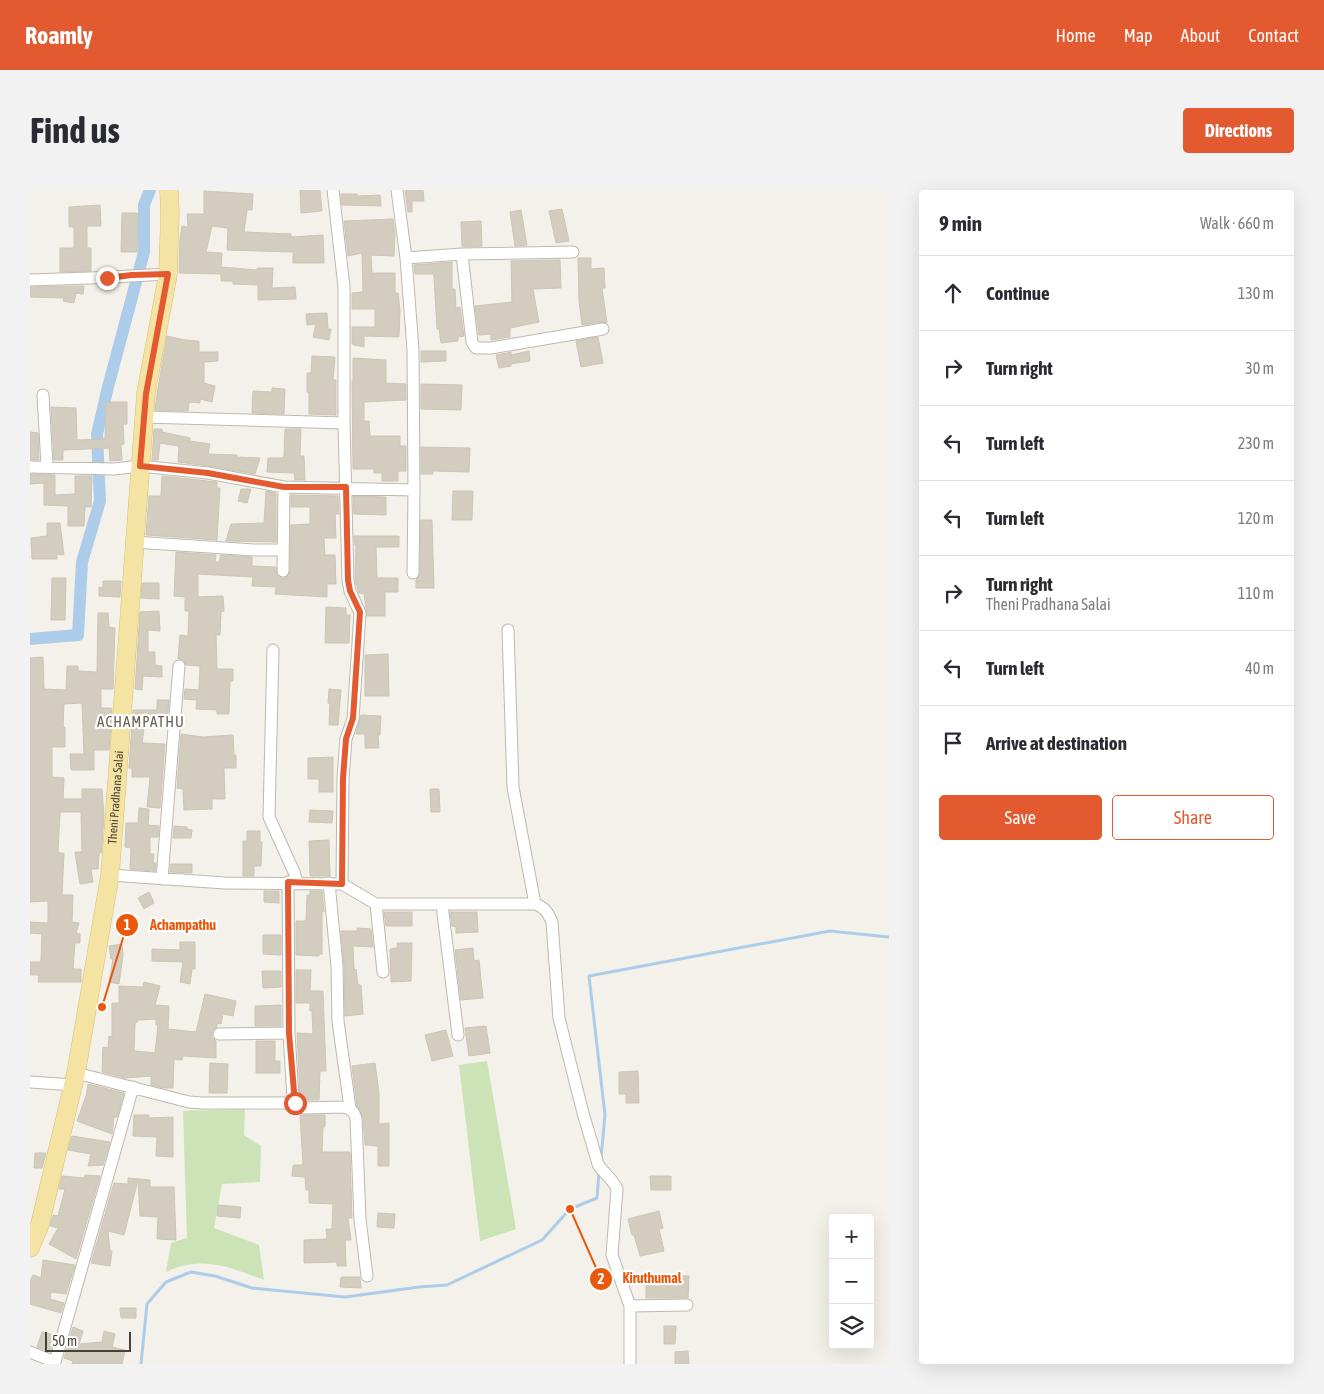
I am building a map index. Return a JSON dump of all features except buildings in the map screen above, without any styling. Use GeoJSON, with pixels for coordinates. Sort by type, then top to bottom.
{"type":"FeatureCollection","features":[{"type":"Feature","properties":{"kind":"main road","name":"Theni Pradhana Salai"},"geometry":{"type":"LineString","coordinates":[[30,1248],[40,1224],[75,1079],[110,875],[146,394],[168,274],[170,213],[168,190]]}},
{"type":"Feature","properties":{"kind":"street"},"geometry":{"type":"LineString","coordinates":[[333,190],[344,286],[344,423],[348,580],[350,591],[360,612],[353,718],[346,739],[343,778],[342,884]]}},
{"type":"Feature","properties":{"kind":"street"},"geometry":{"type":"LineString","coordinates":[[398,190],[406,258],[413,350],[413,573]]}},
{"type":"Feature","properties":{"kind":"street"},"geometry":{"type":"LineString","coordinates":[[406,258],[462,254],[573,252]]}},
{"type":"Feature","properties":{"kind":"street"},"geometry":{"type":"LineString","coordinates":[[462,254],[472,342],[476,348],[491,348],[603,329]]}},
{"type":"Feature","properties":{"kind":"street"},"geometry":{"type":"LineString","coordinates":[[30,280],[168,274]]}},
{"type":"Feature","properties":{"kind":"street"},"geometry":{"type":"LineString","coordinates":[[43,395],[47,466]]}},
{"type":"Feature","properties":{"kind":"street"},"geometry":{"type":"LineString","coordinates":[[144,417],[344,423]]}},
{"type":"Feature","properties":{"kind":"street"},"geometry":{"type":"LineString","coordinates":[[30,467],[114,469],[140,466],[208,473],[284,487],[414,490]]}},
{"type":"Feature","properties":{"kind":"street"},"geometry":{"type":"LineString","coordinates":[[283,571],[284,487]]}},
{"type":"Feature","properties":{"kind":"street"},"geometry":{"type":"LineString","coordinates":[[134,542],[254,550],[283,550]]}},
{"type":"Feature","properties":{"kind":"street"},"geometry":{"type":"LineString","coordinates":[[508,630],[513,787],[535,904]]}},
{"type":"Feature","properties":{"kind":"street"},"geometry":{"type":"LineString","coordinates":[[273,650],[269,817],[294,872],[292,882],[289,1033],[295,1103],[298,1107],[304,1108],[350,1108]]}},
{"type":"Feature","properties":{"kind":"street"},"geometry":{"type":"LineString","coordinates":[[162,879],[179,666]]}},
{"type":"Feature","properties":{"kind":"street"},"geometry":{"type":"LineString","coordinates":[[110,875],[225,883],[292,882],[342,884],[376,904],[535,904],[543,907],[549,913],[552,922],[559,1018],[583,1113],[599,1166],[614,1182],[617,1189],[612,1255],[630,1306],[630,1364]]}},
{"type":"Feature","properties":{"kind":"street"},"geometry":{"type":"LineString","coordinates":[[329,883],[336,966],[338,1021],[350,1108],[356,1118],[360,1219],[366,1276]]}},
{"type":"Feature","properties":{"kind":"street"},"geometry":{"type":"LineString","coordinates":[[376,904],[383,972]]}},
{"type":"Feature","properties":{"kind":"street"},"geometry":{"type":"LineString","coordinates":[[442,905],[458,1035]]}},
{"type":"Feature","properties":{"kind":"street"},"geometry":{"type":"LineString","coordinates":[[219,1034],[289,1033]]}},
{"type":"Feature","properties":{"kind":"street"},"geometry":{"type":"LineString","coordinates":[[35,1082],[75,1079],[133,1087],[202,1104],[295,1103]]}},
{"type":"Feature","properties":{"kind":"street"},"geometry":{"type":"LineString","coordinates":[[30,1352],[59,1363],[133,1087]]}},
{"type":"Feature","properties":{"kind":"street"},"geometry":{"type":"LineString","coordinates":[[630,1306],[687,1305]]}},
{"type":"Feature","properties":{"kind":"green space"},"geometry":{"type":"Polygon","coordinates":[[[487,1061],[516,1229],[480,1241],[459,1065],[487,1061]]]}},
{"type":"Feature","properties":{"kind":"green space"},"geometry":{"type":"Polygon","coordinates":[[[245,1109],[244,1135],[261,1146],[260,1182],[222,1184],[214,1228],[259,1245],[264,1280],[227,1267],[204,1264],[192,1264],[166,1272],[171,1243],[187,1238],[183,1111],[245,1109]]]}},
{"type":"Feature","properties":{"kind":"waterway"},"geometry":{"type":"LineString","coordinates":[[30,639],[78,635],[82,562],[100,501],[97,434],[144,252],[144,205],[150,190]]}},
{"type":"Feature","properties":{"kind":"waterway"},"geometry":{"type":"LineString","coordinates":[[601,1158],[605,1115],[589,976],[830,931],[889,937]]}},
{"type":"Feature","properties":{"kind":"waterway"},"geometry":{"type":"LineString","coordinates":[[141,1364],[147,1304],[166,1282],[191,1272],[215,1276],[252,1288],[345,1297],[447,1285],[542,1240],[570,1209],[597,1198],[599,1172]]}},
{"type":"Feature","properties":{"kind":"place","name":"Achampathu"},"geometry":{"type":"Point","coordinates":[102,1007]}},
{"type":"Feature","properties":{"kind":"place","name":"Kiruthumal"},"geometry":{"type":"Point","coordinates":[570,1209]}},
{"type":"Feature","properties":{"kind":"district","name":"ACHAMPATHU"},"geometry":{"type":"Point","coordinates":[141,721]}},
{"type":"Feature","properties":{"kind":"route"},"geometry":{"type":"LineString","coordinates":[[107,278],[168,274],[146,394],[140,466],[208,473],[284,487],[346,487],[348,580],[350,591],[360,612],[353,718],[346,739],[343,778],[342,884],[288,882],[289,1033],[293,1098],[295,1103]]}}]}
